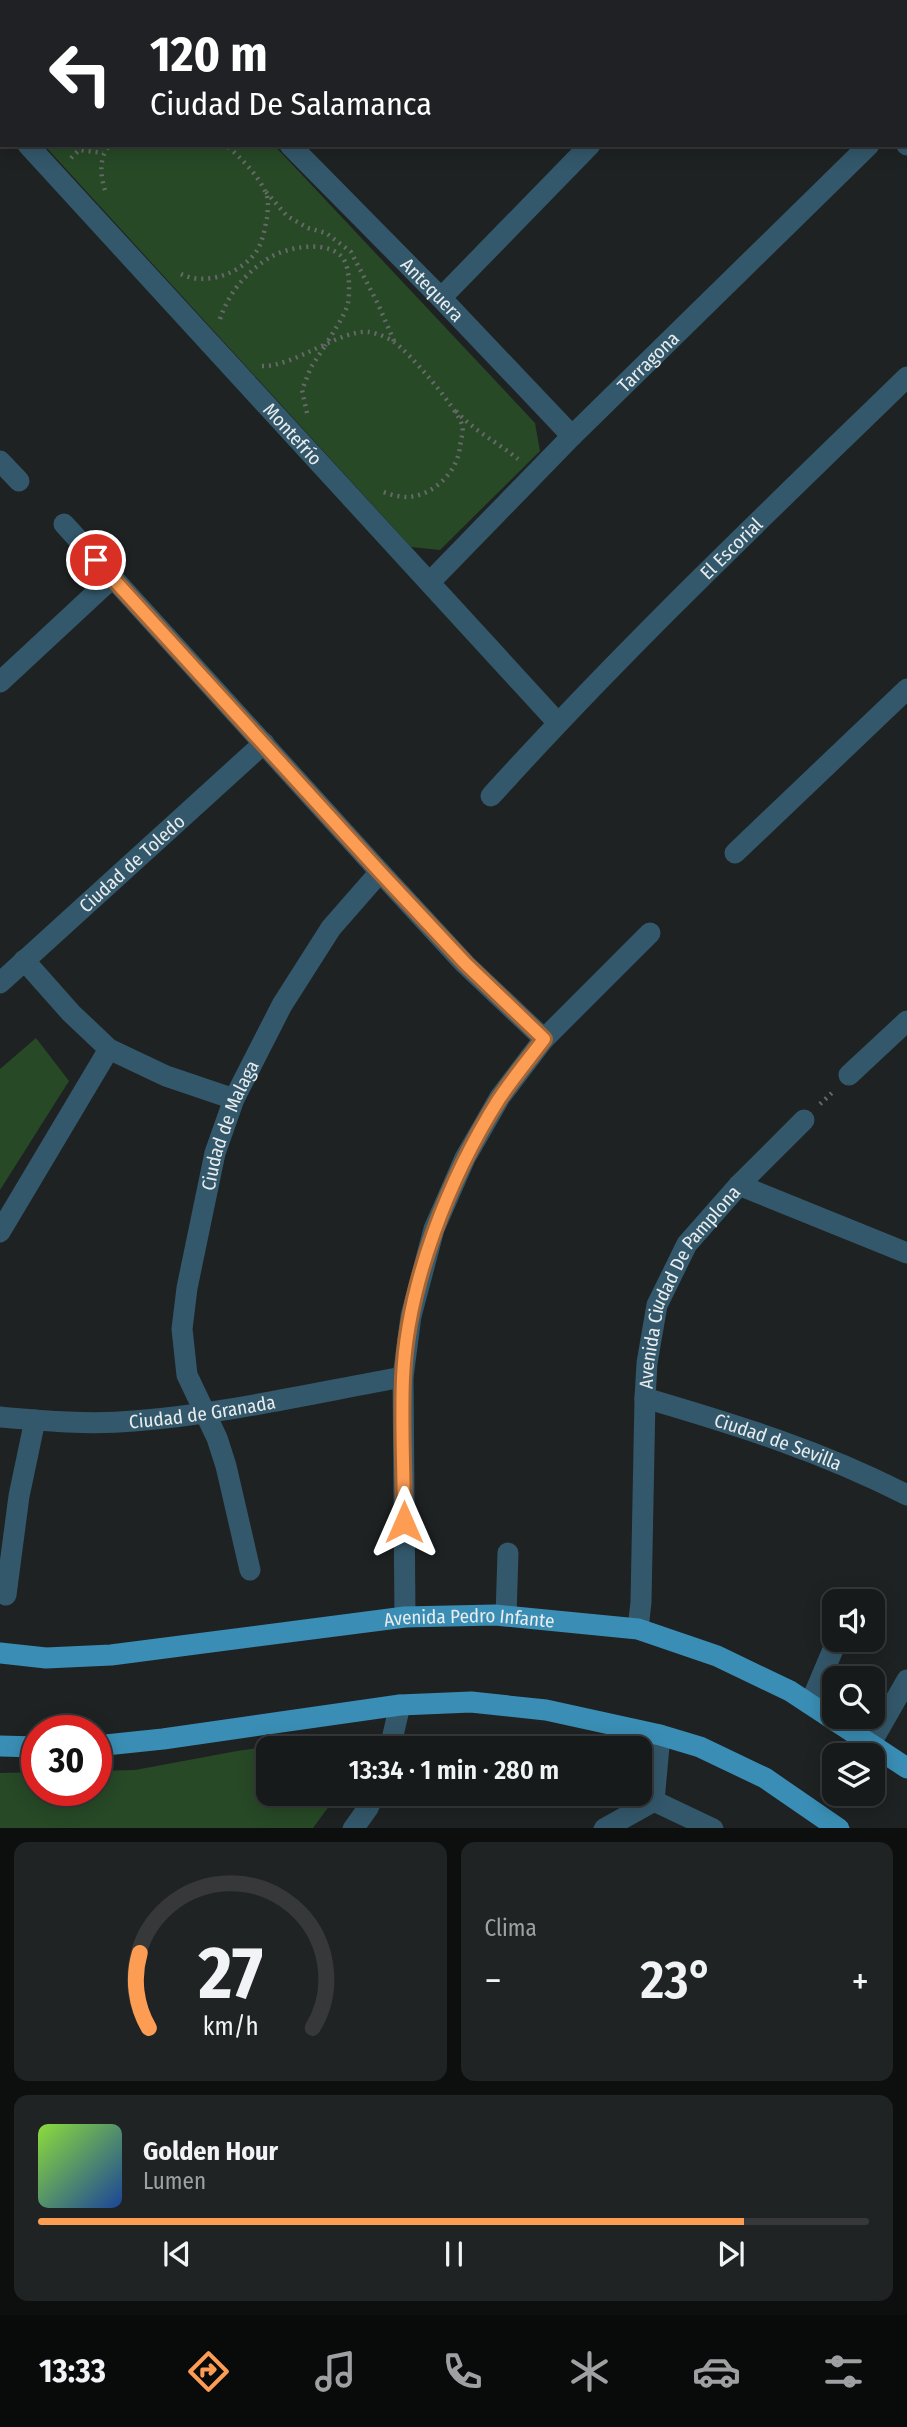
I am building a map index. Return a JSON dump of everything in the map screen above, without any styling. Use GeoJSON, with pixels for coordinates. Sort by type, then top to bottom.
{"type":"FeatureCollection","features":[{"type":"Feature","properties":{"kind":"main road","name":"Avenida Pedro Infante"},"geometry":{"type":"LineString","coordinates":[[0,1653],[47,1658],[111,1656],[405,1617],[506,1616],[639,1629],[717,1656],[790,1691],[907,1768]]}},
{"type":"Feature","properties":{"kind":"main road"},"geometry":{"type":"LineString","coordinates":[[112,1744],[400,1705],[471,1702],[546,1710],[660,1735],[700,1747],[747,1769],[790,1794],[838,1828]]}},
{"type":"Feature","properties":{"kind":"main road"},"geometry":{"type":"LineString","coordinates":[[0,1746],[21,1747]]}},
{"type":"Feature","properties":{"kind":"street","name":"Montefrío"},"geometry":{"type":"LineString","coordinates":[[30,147],[558,723]]}},
{"type":"Feature","properties":{"kind":"street","name":"Antequera"},"geometry":{"type":"LineString","coordinates":[[292,147],[572,436]]}},
{"type":"Feature","properties":{"kind":"street"},"geometry":{"type":"LineString","coordinates":[[440,298],[588,147]]}},
{"type":"Feature","properties":{"kind":"street","name":"Tarragona"},"geometry":{"type":"LineString","coordinates":[[430,582],[572,436],[867,147]]}},
{"type":"Feature","properties":{"kind":"street","name":"El Escorial"},"geometry":{"type":"LineString","coordinates":[[491,796],[558,723],[745,534],[907,377]]}},
{"type":"Feature","properties":{"kind":"street"},"geometry":{"type":"LineString","coordinates":[[0,461],[19,481]]}},
{"type":"Feature","properties":{"kind":"street"},"geometry":{"type":"LineString","coordinates":[[64,524],[380,872],[466,964],[544,1039]]}},
{"type":"Feature","properties":{"kind":"street"},"geometry":{"type":"LineString","coordinates":[[0,682],[112,578]]}},
{"type":"Feature","properties":{"kind":"street"},"geometry":{"type":"LineString","coordinates":[[735,853],[907,689]]}},
{"type":"Feature","properties":{"kind":"street","name":"Ciudad de Toledo"},"geometry":{"type":"LineString","coordinates":[[0,983],[264,743]]}},
{"type":"Feature","properties":{"kind":"street","name":"Ciudad de Malaga"},"geometry":{"type":"LineString","coordinates":[[250,1570],[226,1466],[206,1413],[187,1375],[183,1329],[187,1288],[215,1153],[234,1099],[282,1005],[331,928],[380,872]]}},
{"type":"Feature","properties":{"kind":"street"},"geometry":{"type":"LineString","coordinates":[[405,1617],[403,1377],[411,1317],[434,1229],[466,1158],[495,1107],[544,1039],[650,933]]}},
{"type":"Feature","properties":{"kind":"street"},"geometry":{"type":"LineString","coordinates":[[24,960],[71,1013],[109,1049],[166,1076],[234,1099]]}},
{"type":"Feature","properties":{"kind":"street"},"geometry":{"type":"LineString","coordinates":[[849,1075],[907,1021]]}},
{"type":"Feature","properties":{"kind":"street"},"geometry":{"type":"LineString","coordinates":[[0,1232],[109,1049]]}},
{"type":"Feature","properties":{"kind":"street","name":"Avenida Ciudad De Pamplona"},"geometry":{"type":"LineString","coordinates":[[639,1629],[645,1398],[652,1326],[666,1284],[687,1244],[739,1185],[804,1120]]}},
{"type":"Feature","properties":{"kind":"street"},"geometry":{"type":"LineString","coordinates":[[739,1185],[907,1253]]}},
{"type":"Feature","properties":{"kind":"street","name":"Ciudad de Granada"},"geometry":{"type":"LineString","coordinates":[[0,1417],[82,1423],[133,1421],[206,1413],[403,1377]]}},
{"type":"Feature","properties":{"kind":"street","name":"Ciudad de Sevilla"},"geometry":{"type":"LineString","coordinates":[[645,1398],[761,1433],[862,1472],[907,1495]]}},
{"type":"Feature","properties":{"kind":"street"},"geometry":{"type":"LineString","coordinates":[[6,1595],[19,1496],[35,1420]]}},
{"type":"Feature","properties":{"kind":"street"},"geometry":{"type":"LineString","coordinates":[[506,1616],[508,1553]]}},
{"type":"Feature","properties":{"kind":"street"},"geometry":{"type":"LineString","coordinates":[[810,1703],[832,1652]]}},
{"type":"Feature","properties":{"kind":"street"},"geometry":{"type":"LineString","coordinates":[[871,1742],[907,1680]]}},
{"type":"Feature","properties":{"kind":"street"},"geometry":{"type":"LineString","coordinates":[[393,1736],[400,1705]]}},
{"type":"Feature","properties":{"kind":"street"},"geometry":{"type":"LineString","coordinates":[[654,1801],[660,1735]]}},
{"type":"Feature","properties":{"kind":"street"},"geometry":{"type":"LineString","coordinates":[[606,1828],[654,1801]]}},
{"type":"Feature","properties":{"kind":"street"},"geometry":{"type":"LineString","coordinates":[[654,1801],[711,1828]]}},
{"type":"Feature","properties":{"kind":"street"},"geometry":{"type":"LineString","coordinates":[[354,1828],[369,1806]]}},
{"type":"Feature","properties":{"kind":"path"},"geometry":{"type":"LineString","coordinates":[[105,191],[101,180],[103,153],[108,147]]}},
{"type":"Feature","properties":{"kind":"path"},"geometry":{"type":"LineString","coordinates":[[228,147],[241,158],[288,216],[308,228],[326,233],[351,252],[394,341],[471,428],[497,442],[518,459],[545,464]]}},
{"type":"Feature","properties":{"kind":"path"},"geometry":{"type":"LineString","coordinates":[[171,269],[192,279],[213,278],[234,271],[252,257],[264,237],[268,209],[266,191]]}},
{"type":"Feature","properties":{"kind":"path"},"geometry":{"type":"LineString","coordinates":[[218,326],[225,302],[249,272],[271,256],[296,248],[317,247],[334,251],[343,258],[349,278],[348,303],[325,346],[310,367],[302,390],[309,422]]}},
{"type":"Feature","properties":{"kind":"path"},"geometry":{"type":"LineString","coordinates":[[257,365],[267,366],[290,359],[355,334],[369,332],[394,341]]}},
{"type":"Feature","properties":{"kind":"path"},"geometry":{"type":"LineString","coordinates":[[373,485],[382,492],[407,497],[429,491],[450,474],[459,457],[462,426],[446,400]]}},
{"type":"Feature","properties":{"kind":"path"},"geometry":{"type":"LineString","coordinates":[[804,1120],[849,1075]]}},
{"type":"Feature","properties":{"kind":"green space"},"geometry":{"type":"Polygon","coordinates":[[[46,147],[276,147],[535,423],[540,451],[440,550],[411,547],[46,147]]]}},
{"type":"Feature","properties":{"kind":"green space"},"geometry":{"type":"Polygon","coordinates":[[[36,1038],[69,1081],[0,1190],[0,1069],[36,1038]]]}},
{"type":"Feature","properties":{"kind":"green space"},"geometry":{"type":"Polygon","coordinates":[[[256,1748],[256,1806],[329,1806],[313,1828],[0,1828],[0,1773],[21,1772],[21,1806],[112,1806],[112,1771],[135,1770],[256,1748]]]}},
{"type":"Feature","properties":{"kind":"route"},"geometry":{"type":"LineString","coordinates":[[96,560],[466,964],[544,1039],[500,1097],[466,1158],[434,1229],[411,1317],[403,1377],[404,1522]]}}]}
